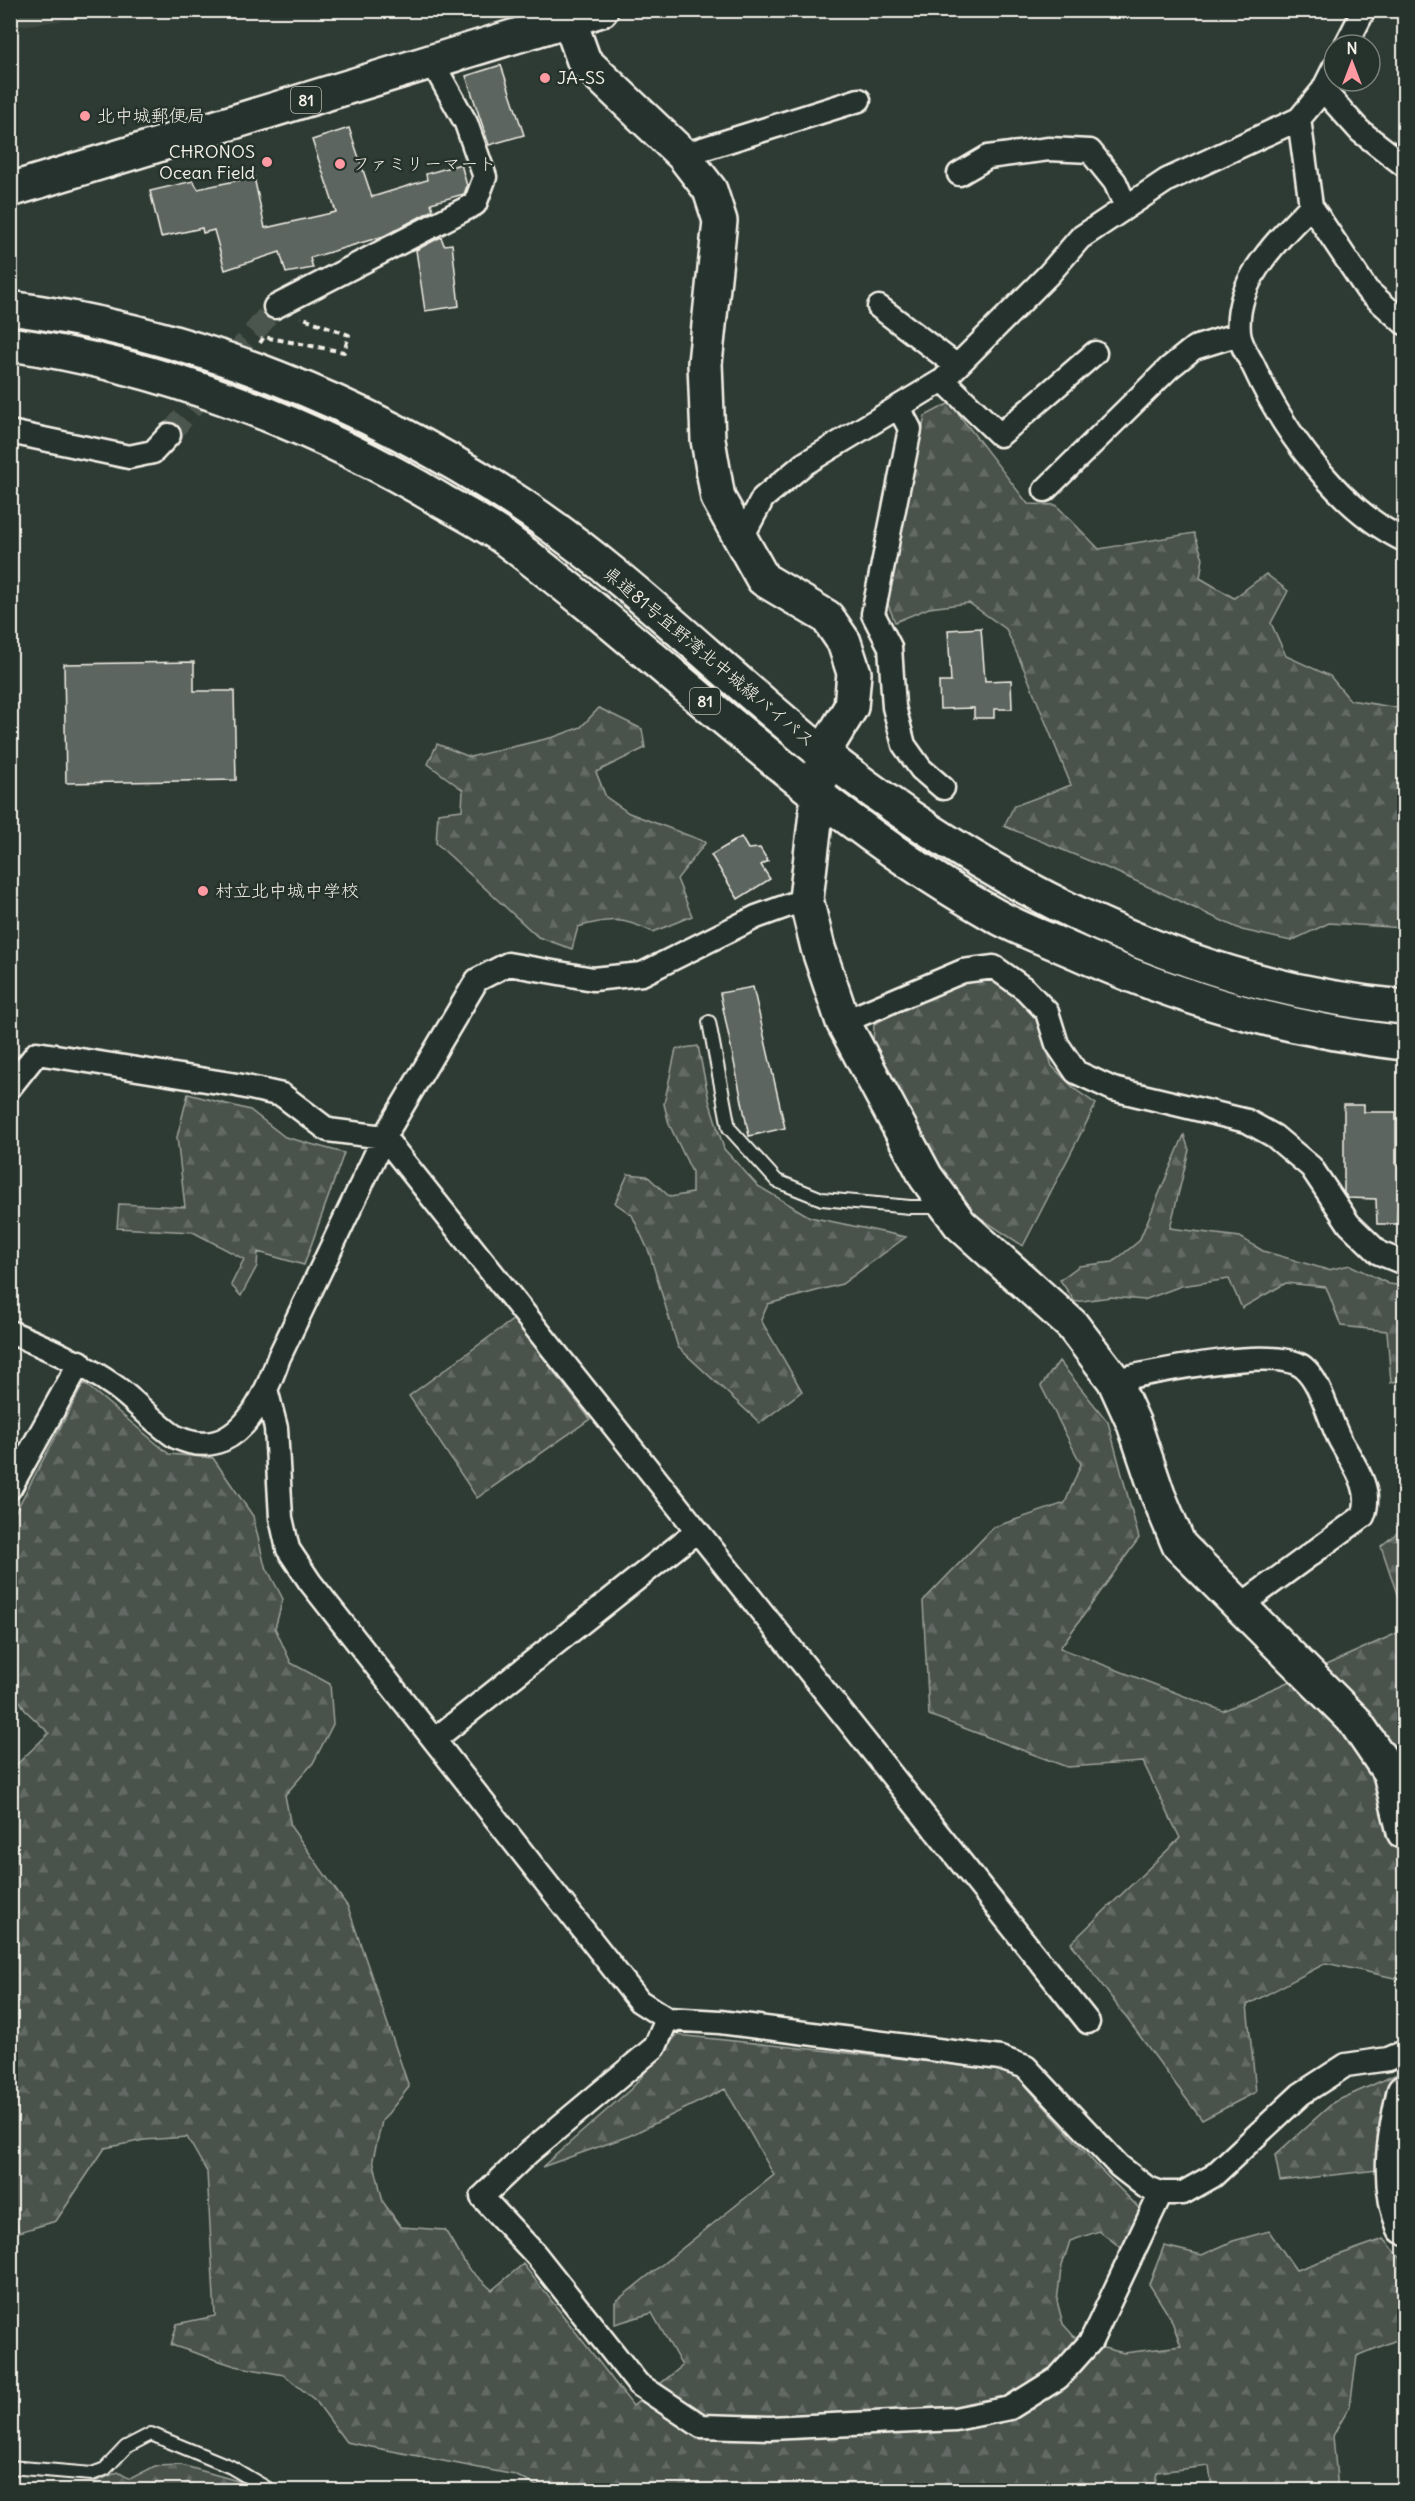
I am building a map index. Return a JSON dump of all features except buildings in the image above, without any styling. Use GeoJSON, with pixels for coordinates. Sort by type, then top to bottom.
{"type":"FeatureCollection","features":[{"type":"Feature","properties":{"kind":"main road","name":"81"},"geometry":{"type":"LineString","coordinates":[[10,190],[601,10]]}},
{"type":"Feature","properties":{"kind":"main road"},"geometry":{"type":"LineString","coordinates":[[569,19],[584,61],[683,155],[710,190],[720,221],[705,363],[708,440],[718,498],[763,579],[827,617],[844,642],[854,673],[851,707],[823,753],[806,899],[818,948],[843,1022],[926,1177],[960,1224],[1072,1325],[1114,1380],[1134,1424],[1158,1495],[1179,1545],[1354,1720],[1390,1773],[1404,1832]]}},
{"type":"Feature","properties":{"kind":"main road","name":"県道81号宜野湾北中城線バイパス"},"geometry":{"type":"LineString","coordinates":[[10,308],[87,321],[212,356],[279,379],[411,440],[520,505],[593,560],[823,753],[906,815],[1022,887],[1140,941],[1204,964],[1270,984],[1328,997],[1404,1008]]}},
{"type":"Feature","properties":{"kind":"main road","name":"県道81号宜野湾北中城線バイパス"},"geometry":{"type":"LineString","coordinates":[[10,344],[91,359],[195,389],[291,424],[398,474],[500,535],[601,614],[818,796],[895,851],[992,914],[1113,969],[1185,997],[1258,1018],[1322,1032],[1404,1043]]}},
{"type":"Feature","properties":{"kind":"main road"},"geometry":{"type":"LineString","coordinates":[[1404,2092],[1394,2137],[1394,2202],[1404,2227]]}},
{"type":"Feature","properties":{"kind":"street"},"geometry":{"type":"LineString","coordinates":[[1352,33],[1364,10]]}},
{"type":"Feature","properties":{"kind":"street"},"geometry":{"type":"LineString","coordinates":[[275,307],[475,204],[484,177],[466,123],[432,62]]}},
{"type":"Feature","properties":{"kind":"street"},"geometry":{"type":"LineString","coordinates":[[740,541],[763,498],[804,464],[899,408],[950,373],[1048,274],[1080,238],[1167,180],[1299,119],[1322,91]]}},
{"type":"Feature","properties":{"kind":"street"},"geometry":{"type":"LineString","coordinates":[[1326,93],[1360,131],[1404,165]]}},
{"type":"Feature","properties":{"kind":"street"},"geometry":{"type":"LineString","coordinates":[[683,155],[859,100]]}},
{"type":"Feature","properties":{"kind":"street"},"geometry":{"type":"LineString","coordinates":[[1299,119],[1311,206],[1367,290],[1404,323]]}},
{"type":"Feature","properties":{"kind":"street"},"geometry":{"type":"LineString","coordinates":[[959,174],[988,157],[1049,149],[1090,150],[1115,182],[1126,207]]}},
{"type":"Feature","properties":{"kind":"street"},"geometry":{"type":"LineString","coordinates":[[1311,206],[1261,258],[1243,299],[1239,334],[1269,401],[1323,474],[1368,518],[1404,540]]}},
{"type":"Feature","properties":{"kind":"street"},"geometry":{"type":"LineString","coordinates":[[879,308],[950,373],[1000,435],[1095,353]]}},
{"type":"Feature","properties":{"kind":"street"},"geometry":{"type":"LineString","coordinates":[[1045,490],[1168,368],[1194,348],[1239,334]]}},
{"type":"Feature","properties":{"kind":"street"},"geometry":{"type":"LineString","coordinates":[[899,408],[910,429],[873,614],[890,647],[894,707],[904,745],[921,769],[943,788]]}},
{"type":"Feature","properties":{"kind":"street"},"geometry":{"type":"LineString","coordinates":[[10,432],[129,457],[153,452],[169,435]]}},
{"type":"Feature","properties":{"kind":"street"},"geometry":{"type":"LineString","coordinates":[[10,1332],[80,1362],[120,1389],[174,1436],[194,1442],[217,1442],[244,1426],[267,1393],[279,1357],[384,1137],[477,980],[508,964],[593,979],[642,974],[756,917],[806,899]]}},
{"type":"Feature","properties":{"kind":"street"},"geometry":{"type":"LineString","coordinates":[[843,1022],[963,971],[994,967],[1025,989],[1047,1012],[1057,1044],[1076,1072],[1113,1089],[1247,1121],[1274,1136],[1311,1167],[1349,1224],[1379,1253],[1404,1263]]}},
{"type":"Feature","properties":{"kind":"street"},"geometry":{"type":"LineString","coordinates":[[10,1088],[37,1053],[237,1085],[282,1095],[328,1130],[384,1137],[1088,2022]]}},
{"type":"Feature","properties":{"kind":"street"},"geometry":{"type":"LineString","coordinates":[[1114,1380],[1185,1365],[1258,1359],[1302,1365],[1312,1376],[1334,1428],[1367,1492],[1368,1504],[1363,1516],[1240,1606]]}},
{"type":"Feature","properties":{"kind":"street"},"geometry":{"type":"LineString","coordinates":[[10,1488],[80,1362]]}},
{"type":"Feature","properties":{"kind":"street"},"geometry":{"type":"LineString","coordinates":[[267,1393],[276,1428],[281,1518],[288,1549],[310,1582],[639,2001],[667,2019],[720,2022],[1000,2058],[1026,2067],[1119,2166],[1146,2187],[1161,2193],[1183,2193],[1213,2176],[1301,2094],[1346,2065],[1388,2059],[1404,2052]]}},
{"type":"Feature","properties":{"kind":"street"},"geometry":{"type":"LineString","coordinates":[[434,1740],[698,1531]]}},
{"type":"Feature","properties":{"kind":"street"},"geometry":{"type":"LineString","coordinates":[[667,2019],[655,2047],[528,2153],[482,2197],[536,2255],[638,2384],[701,2426],[770,2428],[955,2419],[1010,2408],[1058,2378],[1091,2341],[1161,2193]]}},
{"type":"Feature","properties":{"kind":"lane"},"geometry":{"type":"LineString","coordinates":[[709,1022],[729,1128],[777,1181],[822,1199],[910,1207],[948,1207]]}},
{"type":"Feature","properties":{"kind":"lane"},"geometry":{"type":"LineString","coordinates":[[10,2467],[92,2474],[105,2469],[126,2447],[151,2434],[231,2467],[270,2490]]}},
{"type":"Feature","properties":{"kind":"path"},"geometry":{"type":"LineString","coordinates":[[264,336],[344,352],[349,335],[301,318],[302,311]]}},
{"type":"Feature","properties":{"kind":"shaded area"},"geometry":{"type":"Polygon","coordinates":[[[10,11],[97,11],[84,18],[11,27],[10,11]]]}},
{"type":"Feature","properties":{"kind":"green space"},"geometry":{"type":"Polygon","coordinates":[[[950,403],[1028,504],[1056,505],[1099,549],[1194,533],[1203,558],[1200,578],[1234,598],[1266,574],[1288,591],[1271,623],[1286,656],[1330,676],[1350,700],[1404,709],[1404,928],[1329,923],[1291,941],[1242,930],[1114,871],[1004,826],[1014,806],[1071,785],[1006,629],[969,603],[929,608],[895,622],[887,602],[925,416],[950,403]]]}},
{"type":"Feature","properties":{"kind":"green space"},"geometry":{"type":"Polygon","coordinates":[[[599,708],[642,729],[645,748],[596,772],[606,797],[629,813],[706,842],[677,879],[692,916],[653,932],[634,924],[608,920],[578,927],[572,949],[538,937],[436,843],[438,813],[462,810],[463,790],[428,764],[437,744],[470,757],[554,737],[581,727],[599,708]]]}},
{"type":"Feature","properties":{"kind":"green space"},"geometry":{"type":"Polygon","coordinates":[[[996,976],[1023,997],[1038,1021],[1052,1066],[1076,1090],[1096,1104],[1023,1246],[976,1215],[940,1171],[873,1044],[874,1024],[964,979],[996,976]]]}},
{"type":"Feature","properties":{"kind":"green space"},"geometry":{"type":"Polygon","coordinates":[[[698,1046],[709,1100],[724,1149],[758,1186],[810,1217],[906,1237],[842,1284],[768,1304],[761,1320],[802,1391],[760,1423],[678,1347],[649,1252],[632,1215],[615,1203],[628,1174],[647,1176],[670,1197],[692,1193],[692,1172],[669,1124],[664,1104],[676,1049],[698,1046]]]}},
{"type":"Feature","properties":{"kind":"green space"},"geometry":{"type":"Polygon","coordinates":[[[188,1094],[250,1110],[285,1137],[344,1153],[304,1265],[258,1252],[257,1266],[241,1296],[231,1285],[244,1259],[193,1232],[117,1228],[119,1204],[185,1207],[177,1137],[188,1094]]]}},
{"type":"Feature","properties":{"kind":"green space"},"geometry":{"type":"Polygon","coordinates":[[[1184,1135],[1189,1150],[1170,1228],[1240,1237],[1263,1251],[1328,1270],[1350,1265],[1389,1284],[1404,1286],[1404,1378],[1391,1383],[1387,1331],[1341,1326],[1326,1287],[1286,1283],[1242,1308],[1229,1279],[1181,1286],[1144,1300],[1111,1297],[1075,1302],[1060,1280],[1079,1266],[1113,1262],[1139,1241],[1184,1135]]]}},
{"type":"Feature","properties":{"kind":"green space"},"geometry":{"type":"Polygon","coordinates":[[[514,1319],[590,1419],[477,1498],[409,1396],[514,1319]]]}},
{"type":"Feature","properties":{"kind":"green space"},"geometry":{"type":"Polygon","coordinates":[[[1059,1361],[1108,1422],[1139,1538],[1060,1648],[1223,1711],[1404,1630],[1404,1980],[1326,1963],[1247,2005],[1256,2092],[1202,2120],[1071,1943],[1180,1838],[1143,1762],[1067,1767],[929,1715],[923,1601],[994,1527],[1065,1503],[1081,1464],[1041,1386],[1059,1361]]]}},
{"type":"Feature","properties":{"kind":"green space"},"geometry":{"type":"Polygon","coordinates":[[[84,1383],[169,1454],[213,1458],[253,1516],[264,1563],[283,1599],[275,1628],[291,1663],[330,1684],[333,1724],[313,1763],[285,1795],[291,1827],[348,1907],[409,2087],[382,2121],[373,2159],[383,2202],[401,2227],[445,2230],[468,2268],[492,2290],[523,2264],[633,2406],[682,2366],[652,2313],[615,2324],[615,2302],[774,2175],[725,2089],[629,2136],[542,2167],[632,2088],[677,2035],[991,2068],[1018,2077],[1100,2169],[1142,2211],[1123,2249],[1099,2231],[1070,2241],[1061,2269],[1057,2301],[1063,2324],[1079,2342],[1124,2353],[1181,2346],[1171,2319],[1149,2284],[1164,2246],[1202,2255],[1233,2241],[1269,2231],[1296,2270],[1384,2239],[1404,2262],[1404,2337],[1357,2356],[1350,2406],[1333,2436],[1338,2490],[1212,2490],[1209,2466],[1157,2472],[1154,2490],[545,2490],[515,2475],[346,2442],[316,2401],[284,2375],[235,2366],[171,2345],[177,2324],[215,2316],[207,2172],[187,2137],[144,2140],[105,2148],[56,2221],[19,2232],[11,2206],[11,1770],[49,1733],[25,1710],[11,1685],[10,1522],[84,1383]]]}},
{"type":"Feature","properties":{"kind":"green space"},"geometry":{"type":"Polygon","coordinates":[[[1404,1527],[1404,1615],[1381,1546],[1404,1527]]]}},
{"type":"Feature","properties":{"kind":"green space"},"geometry":{"type":"Polygon","coordinates":[[[1404,2071],[1404,2167],[1280,2181],[1275,2155],[1334,2102],[1404,2071]]]}},
{"type":"Feature","properties":{"kind":"green space"},"geometry":{"type":"Polygon","coordinates":[[[181,2465],[245,2483],[256,2490],[95,2490],[93,2483],[118,2472],[130,2479],[155,2466],[181,2465]]]}},
{"type":"Feature","properties":{"kind":"tunnel"},"geometry":{"type":"LineString","coordinates":[[169,435],[275,307]]}},
{"type":"Feature","properties":{"kind":"place","name":"JA-SS"},"geometry":{"type":"Point","coordinates":[545,78]}},
{"type":"Feature","properties":{"kind":"place","name":"北中城郵便局"},"geometry":{"type":"Point","coordinates":[85,116]}},
{"type":"Feature","properties":{"kind":"place","name":"CHRONOS Ocean Field"},"geometry":{"type":"Point","coordinates":[267,162]}},
{"type":"Feature","properties":{"kind":"place","name":"ファミリーマート"},"geometry":{"type":"Point","coordinates":[340,164]}},
{"type":"Feature","properties":{"kind":"place","name":"村立北中城中学校"},"geometry":{"type":"Point","coordinates":[203,891]}}]}
